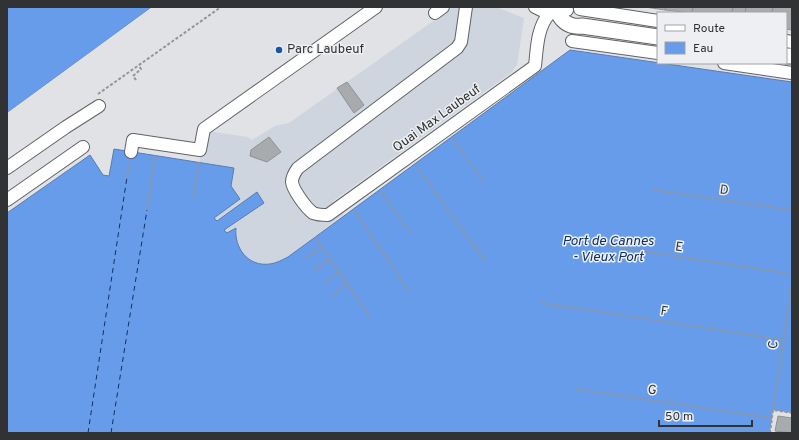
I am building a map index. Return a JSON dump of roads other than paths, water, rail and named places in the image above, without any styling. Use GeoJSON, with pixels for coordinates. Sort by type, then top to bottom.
{"type":"FeatureCollection","features":[{"type":"Feature","properties":{"kind":"main road"},"geometry":{"type":"LineString","coordinates":[[562,10],[582,26],[657,37]]}},
{"type":"Feature","properties":{"kind":"street"},"geometry":{"type":"LineString","coordinates":[[132,152],[133,140],[199,156],[204,129],[376,7]]}},
{"type":"Feature","properties":{"kind":"street","name":"Quai Max Laubeuf"},"geometry":{"type":"LineString","coordinates":[[466,7],[461,42],[457,48],[298,168],[294,174],[292,183],[296,192],[308,209],[314,213],[328,215],[535,66],[537,45],[544,38],[550,25],[562,10]]}},
{"type":"Feature","properties":{"kind":"street"},"geometry":{"type":"LineString","coordinates":[[534,7],[562,10],[580,9],[632,12],[657,21]]}},
{"type":"Feature","properties":{"kind":"street"},"geometry":{"type":"LineString","coordinates":[[602,45],[607,10]]}},
{"type":"Feature","properties":{"kind":"street"},"geometry":{"type":"LineString","coordinates":[[572,40],[657,53]]}},
{"type":"Feature","properties":{"kind":"street"},"geometry":{"type":"LineString","coordinates":[[738,64],[792,73]]}},
{"type":"Feature","properties":{"kind":"street"},"geometry":{"type":"LineString","coordinates":[[7,168],[66,127],[98,101]]}},
{"type":"Feature","properties":{"kind":"street"},"geometry":{"type":"LineString","coordinates":[[7,200],[84,147]]}},
{"type":"Feature","properties":{"kind":"water"},"geometry":{"type":"Polygon","coordinates":[[[7,7],[152,7],[7,113],[7,7]]]}},
{"type":"Feature","properties":{"kind":"water","name":"Port de Cannes - Vieux Port"},"geometry":{"type":"Polygon","coordinates":[[[570,50],[657,63],[657,64],[667,64],[792,82],[792,433],[7,433],[7,213],[90,155],[103,175],[109,176],[114,149],[234,168],[231,186],[240,199],[214,218],[217,221],[257,192],[264,203],[224,230],[227,233],[236,228],[237,242],[240,249],[244,255],[255,262],[262,264],[273,264],[288,257],[570,50]]]}},
{"type":"Feature","properties":{"kind":"place","name":"Parc Laubeuf"},"geometry":{"type":"Point","coordinates":[279,50]}}]}
